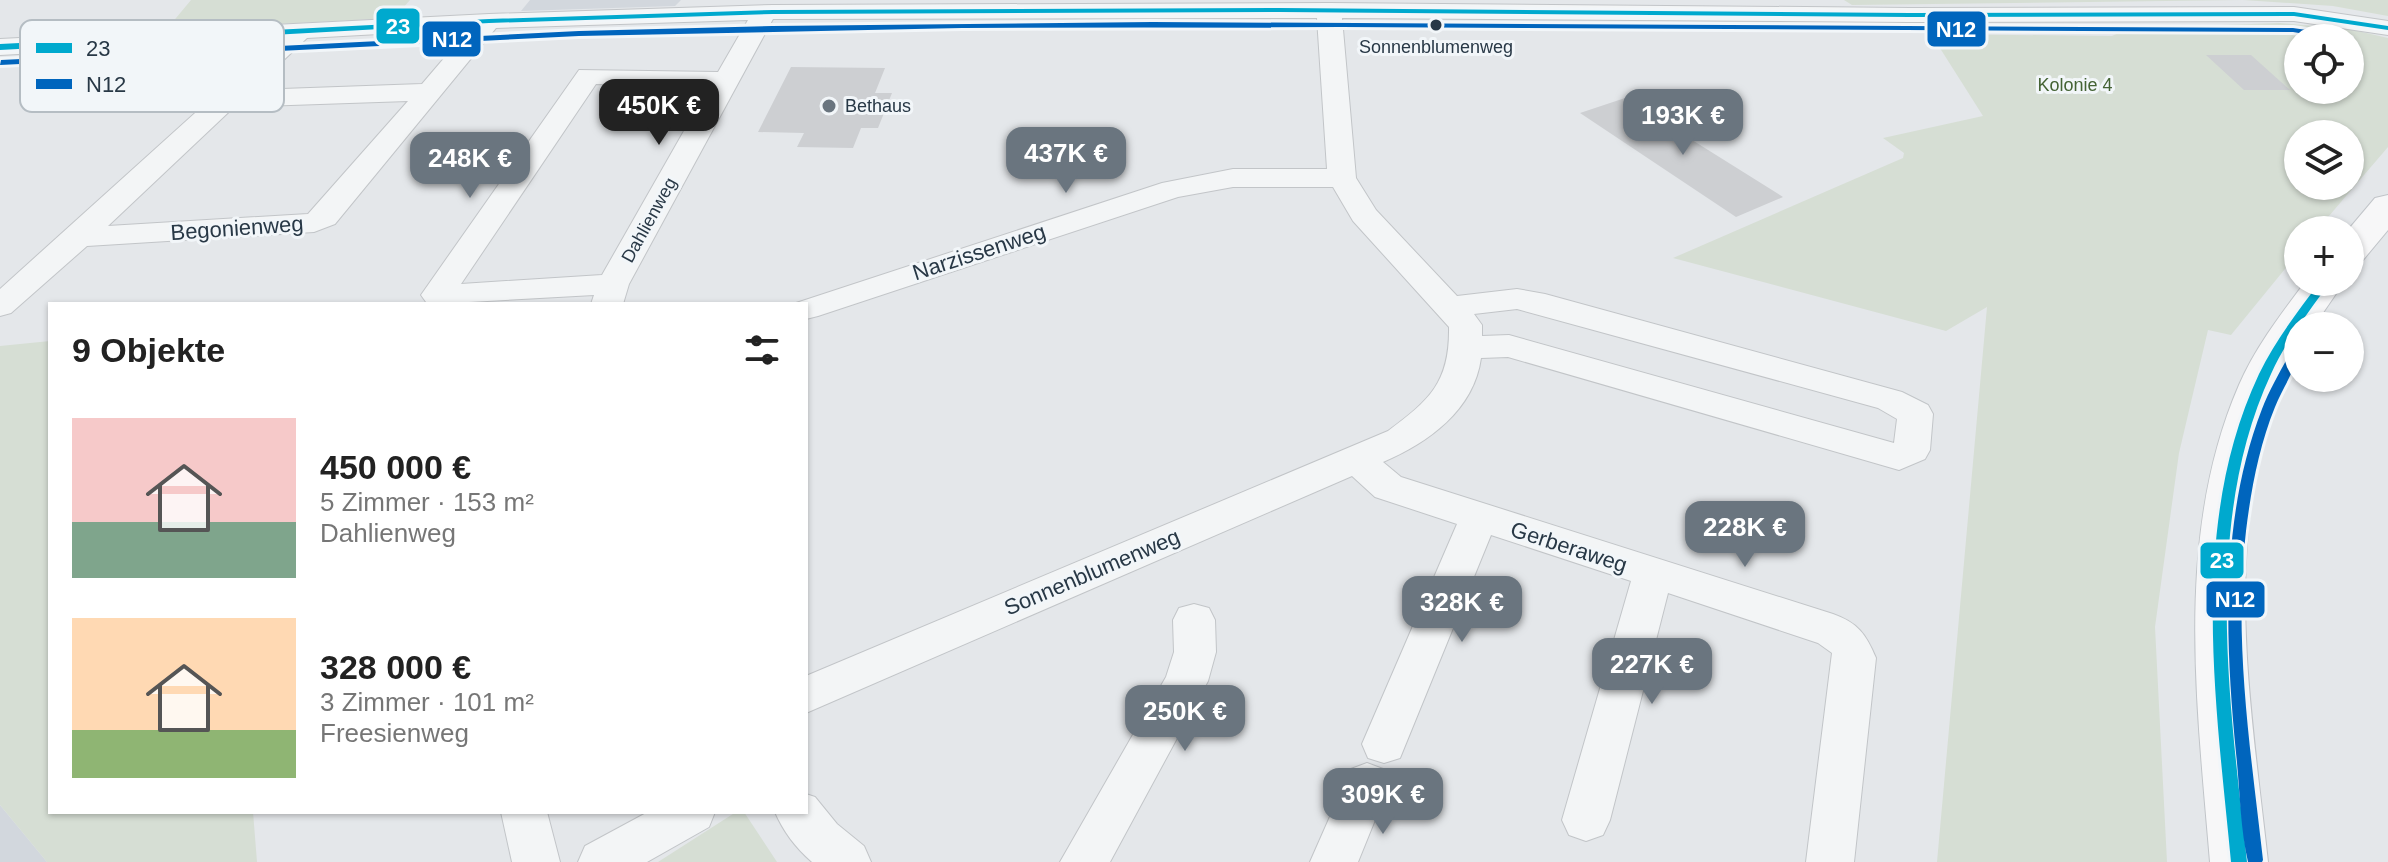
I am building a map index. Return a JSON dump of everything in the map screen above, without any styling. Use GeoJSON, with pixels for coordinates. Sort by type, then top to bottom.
{"type":"FeatureCollection","features":[{"type":"Feature","properties":{"kind":"main road"},"geometry":{"type":"LineString","coordinates":[[2364,235],[2388,206]]}},
{"type":"Feature","properties":{"kind":"main road"},"geometry":{"type":"LineString","coordinates":[[2239,862],[2222,673],[2219,600],[2223,536],[2231,480],[2244,429],[2261,384],[2282,343],[2315,296]]}},
{"type":"Feature","properties":{"kind":"street"},"geometry":{"type":"LineString","coordinates":[[1307,7],[1342,178],[1364,215],[1452,307],[1465,325],[1468,348],[1509,346],[1877,452],[1899,457],[1912,450],[1915,414],[1890,400],[1545,304],[1517,299],[1452,307]]}},
{"type":"Feature","properties":{"kind":"street"},"geometry":{"type":"LineString","coordinates":[[284,32],[773,8],[1307,7],[1910,15],[2294,14],[2388,28]]}},
{"type":"Feature","properties":{"kind":"street","name":"Dahlienweg"},"geometry":{"type":"LineString","coordinates":[[610,294],[727,80],[773,8]]}},
{"type":"Feature","properties":{"kind":"street","name":"Begonienweg"},"geometry":{"type":"LineString","coordinates":[[79,237],[314,223],[324,218],[489,21]]}},
{"type":"Feature","properties":{"kind":"street"},"geometry":{"type":"LineString","coordinates":[[284,47],[300,31]]}},
{"type":"Feature","properties":{"kind":"street"},"geometry":{"type":"LineString","coordinates":[[0,47],[20,46]]}},
{"type":"Feature","properties":{"kind":"street"},"geometry":{"type":"LineString","coordinates":[[0,76],[20,58]]}},
{"type":"Feature","properties":{"kind":"street"},"geometry":{"type":"LineString","coordinates":[[610,294],[437,295],[588,76],[727,80]]}},
{"type":"Feature","properties":{"kind":"street"},"geometry":{"type":"LineString","coordinates":[[284,97],[432,92]]}},
{"type":"Feature","properties":{"kind":"street"},"geometry":{"type":"LineString","coordinates":[[0,306],[216,112]]}},
{"type":"Feature","properties":{"kind":"street","name":"Narzissenweg"},"geometry":{"type":"LineString","coordinates":[[808,308],[1172,189],[1233,178],[1342,178]]}},
{"type":"Feature","properties":{"kind":"street","name":"Sonnenblumenweg"},"geometry":{"type":"LineString","coordinates":[[808,694],[1401,440],[1447,402],[1462,377],[1468,348]]}},
{"type":"Feature","properties":{"kind":"street","name":"Gerberaweg"},"geometry":{"type":"LineString","coordinates":[[1357,460],[1388,487],[1833,631],[1849,643],[1855,658],[1830,862]]}},
{"type":"Feature","properties":{"kind":"street"},"geometry":{"type":"LineString","coordinates":[[1334,862],[1479,518]]}},
{"type":"Feature","properties":{"kind":"street"},"geometry":{"type":"LineString","coordinates":[[1586,820],[1653,574]]}},
{"type":"Feature","properties":{"kind":"street"},"geometry":{"type":"LineString","coordinates":[[1084,862],[1186,681],[1195,652],[1194,620]]}},
{"type":"Feature","properties":{"kind":"street"},"geometry":{"type":"LineString","coordinates":[[524,814],[536,862]]}},
{"type":"Feature","properties":{"kind":"street"},"geometry":{"type":"LineString","coordinates":[[602,862],[688,814]]}},
{"type":"Feature","properties":{"kind":"street"},"geometry":{"type":"LineString","coordinates":[[800,814],[820,839],[847,862]]}},
{"type":"Feature","properties":{"kind":"shaded area"},"geometry":{"type":"Polygon","coordinates":[[[530,0],[681,0],[675,6],[521,11],[530,0]]]}},
{"type":"Feature","properties":{"kind":"shaded area"},"geometry":{"type":"Polygon","coordinates":[[[0,805],[47,862],[0,862],[0,805]]]}},
{"type":"Feature","properties":{"kind":"green space"},"geometry":{"type":"Polygon","coordinates":[[[191,0],[410,0],[394,18],[284,24],[284,20],[174,20],[191,0]]]}},
{"type":"Feature","properties":{"kind":"green space"},"geometry":{"type":"Polygon","coordinates":[[[1844,0],[2243,0],[1852,5],[1844,0]]]}},
{"type":"Feature","properties":{"kind":"green space"},"geometry":{"type":"Polygon","coordinates":[[[2243,0],[2388,0],[2388,16],[2333,6],[2243,0]]]}},
{"type":"Feature","properties":{"kind":"green space","name":"Kolonie 4"},"geometry":{"type":"Polygon","coordinates":[[[2280,23],[2292,24],[2284,24],[2284,104],[2364,104],[2364,32],[2388,38],[2388,147],[2364,175],[2364,120],[2284,120],[2284,200],[2343,200],[2329,216],[2284,216],[2284,270],[2231,335],[2208,330],[2179,453],[2155,627],[2167,862],[1937,862],[1987,307],[1946,331],[1673,258],[1903,158],[1904,153],[1883,138],[1983,116],[1931,34],[2112,36],[2130,28],[2280,23]]]}},
{"type":"Feature","properties":{"kind":"green space"},"geometry":{"type":"Polygon","coordinates":[[[48,341],[48,814],[253,814],[257,862],[47,862],[0,805],[0,346],[48,341]]]}},
{"type":"Feature","properties":{"kind":"green space"},"geometry":{"type":"Polygon","coordinates":[[[733,814],[745,814],[777,862],[658,862],[733,814]]]}},
{"type":"Feature","properties":{"kind":"building"},"geometry":{"type":"Polygon","coordinates":[[[2206,55],[2251,55],[2284,85],[2284,90],[2244,90],[2206,55]]]}},
{"type":"Feature","properties":{"kind":"building","name":"Bethaus"},"geometry":{"type":"Polygon","coordinates":[[[791,67],[885,68],[875,93],[892,93],[878,128],[861,128],[853,148],[797,147],[804,133],[758,132],[791,67]]]}},
{"type":"Feature","properties":{"kind":"building"},"geometry":{"type":"Polygon","coordinates":[[[1625,98],[1783,197],[1736,217],[1580,113],[1625,98]]]}},
{"type":"Feature","properties":{"kind":"transit line","name":"23"},"geometry":{"type":"LineString","coordinates":[[284,32],[489,21],[773,12],[1280,10],[1910,15],[2294,14],[2388,28]]}},
{"type":"Feature","properties":{"kind":"transit line","name":"N12"},"geometry":{"type":"LineString","coordinates":[[284,48],[579,34],[962,25],[2284,30]]}},
{"type":"Feature","properties":{"kind":"transit line","name":"23"},"geometry":{"type":"LineString","coordinates":[[0,47],[20,46]]}},
{"type":"Feature","properties":{"kind":"transit line","name":"N12"},"geometry":{"type":"LineString","coordinates":[[1,63],[20,62]]}},
{"type":"Feature","properties":{"kind":"transit line","name":"23"},"geometry":{"type":"LineString","coordinates":[[2239,862],[2222,681],[2220,621],[2228,501],[2240,442],[2260,385],[2281,345],[2315,296]]}},
{"type":"Feature","properties":{"kind":"transit line","name":"N12"},"geometry":{"type":"LineString","coordinates":[[2255,860],[2242,732],[2235,599],[2239,533],[2249,469],[2269,407],[2284,377]]}},
{"type":"Feature","properties":{"kind":"place","name":"Sonnenblumenweg"},"geometry":{"type":"Point","coordinates":[1436,25]}},
{"type":"Feature","properties":{"kind":"place","name":"Bethaus"},"geometry":{"type":"Point","coordinates":[829,106]}}]}
